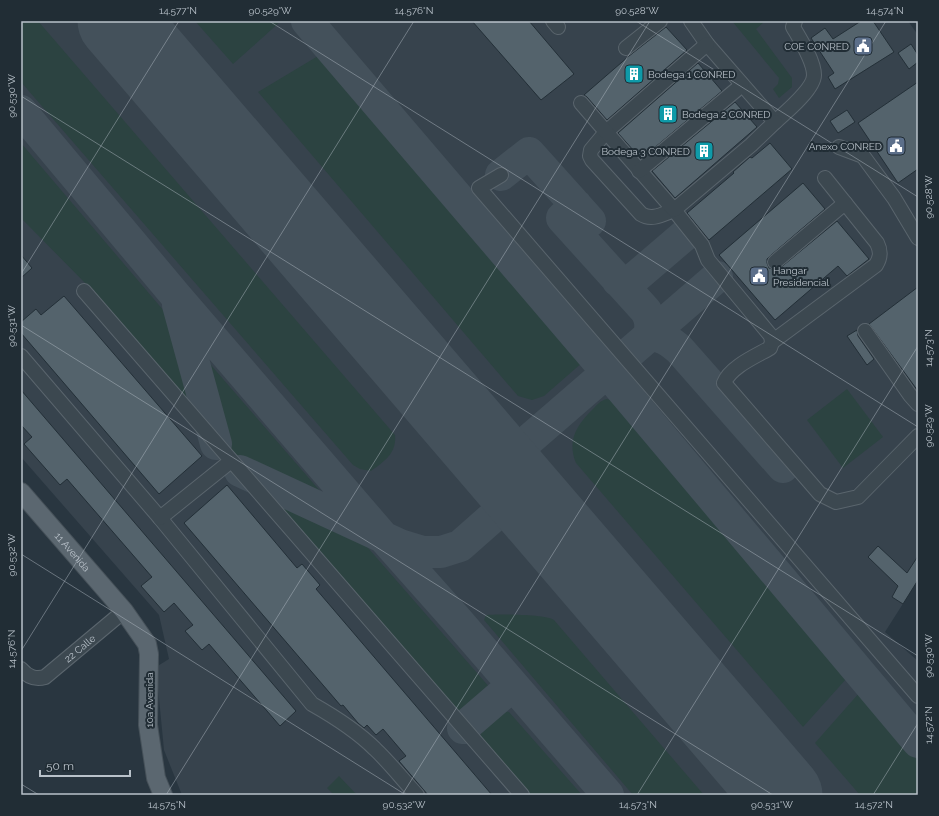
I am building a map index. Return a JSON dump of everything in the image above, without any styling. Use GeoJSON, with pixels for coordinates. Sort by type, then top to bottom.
{"type":"FeatureCollection","features":[{"type":"Feature","properties":{"kind":"main road","name":"11 Avenida"},"geometry":{"type":"LineString","coordinates":[[21,492],[124,611]]}},
{"type":"Feature","properties":{"kind":"main road","name":"10a Avenida"},"geometry":{"type":"LineString","coordinates":[[124,611],[147,644],[150,654],[148,725],[156,778],[163,795]]}},
{"type":"Feature","properties":{"kind":"street"},"geometry":{"type":"LineString","coordinates":[[626,48],[660,21]]}},
{"type":"Feature","properties":{"kind":"street"},"geometry":{"type":"LineString","coordinates":[[690,21],[707,44],[775,122]]}},
{"type":"Feature","properties":{"kind":"street"},"geometry":{"type":"LineString","coordinates":[[707,44],[606,132],[591,150],[590,156],[592,160],[641,214],[646,217],[652,218],[674,210],[752,145],[799,99],[812,84],[814,75],[810,59],[793,27],[793,22]]}},
{"type":"Feature","properties":{"kind":"street"},"geometry":{"type":"LineString","coordinates":[[639,171],[742,85]]}},
{"type":"Feature","properties":{"kind":"street"},"geometry":{"type":"LineString","coordinates":[[581,103],[674,210],[702,245],[708,260],[770,336],[772,342]]}},
{"type":"Feature","properties":{"kind":"street"},"geometry":{"type":"LineString","coordinates":[[839,147],[863,156],[894,198],[918,238]]}},
{"type":"Feature","properties":{"kind":"street"},"geometry":{"type":"LineString","coordinates":[[501,175],[479,188],[918,696]]}},
{"type":"Feature","properties":{"kind":"street"},"geometry":{"type":"LineString","coordinates":[[825,178],[877,243],[880,254],[879,260],[876,265],[772,342],[770,348],[746,361],[726,378],[724,383],[820,494],[836,502],[858,497],[918,436]]}},
{"type":"Feature","properties":{"kind":"street"},"geometry":{"type":"LineString","coordinates":[[775,262],[845,203]]}},
{"type":"Feature","properties":{"kind":"street"},"geometry":{"type":"LineString","coordinates":[[84,290],[522,795]]}},
{"type":"Feature","properties":{"kind":"street"},"geometry":{"type":"LineString","coordinates":[[865,332],[918,404]]}},
{"type":"Feature","properties":{"kind":"street"},"geometry":{"type":"LineString","coordinates":[[21,356],[160,518],[312,704],[360,735],[376,749],[417,795]]}},
{"type":"Feature","properties":{"kind":"street"},"geometry":{"type":"LineString","coordinates":[[160,518],[231,461]]}},
{"type":"Feature","properties":{"kind":"street","name":"22 Calle"},"geometry":{"type":"LineString","coordinates":[[26,673],[38,679],[45,677],[124,611]]}},
{"type":"Feature","properties":{"kind":"shaded area"},"geometry":{"type":"Polygon","coordinates":[[[21,21],[908,21],[918,35],[918,580],[885,632],[918,661],[918,795],[182,795],[164,750],[156,667],[169,659],[159,615],[21,457],[21,21]]]}},
{"type":"Feature","properties":{"kind":"green space"},"geometry":{"type":"Polygon","coordinates":[[[21,21],[38,21],[395,435],[392,452],[381,464],[371,471],[360,469],[353,465],[21,82],[21,21]]]}},
{"type":"Feature","properties":{"kind":"green space"},"geometry":{"type":"Polygon","coordinates":[[[195,21],[281,21],[233,64],[195,21]]]}},
{"type":"Feature","properties":{"kind":"green space"},"geometry":{"type":"Polygon","coordinates":[[[732,21],[765,21],[756,29],[792,78],[792,87],[779,98],[773,89],[778,84],[779,78],[732,21]]]}},
{"type":"Feature","properties":{"kind":"green space"},"geometry":{"type":"Polygon","coordinates":[[[318,56],[583,362],[544,396],[532,400],[518,396],[258,92],[318,56]]]}},
{"type":"Feature","properties":{"kind":"green space"},"geometry":{"type":"Polygon","coordinates":[[[21,143],[170,318],[175,327],[201,418],[87,285],[21,218],[21,143]]]}},
{"type":"Feature","properties":{"kind":"green space"},"geometry":{"type":"Polygon","coordinates":[[[204,357],[327,499],[324,503],[233,454],[200,365],[200,361],[204,357]]]}},
{"type":"Feature","properties":{"kind":"green space"},"geometry":{"type":"Polygon","coordinates":[[[847,389],[883,437],[843,468],[807,420],[847,389]]]}},
{"type":"Feature","properties":{"kind":"green space"},"geometry":{"type":"Polygon","coordinates":[[[607,399],[613,401],[847,678],[803,727],[576,463],[572,448],[575,434],[586,416],[603,400],[607,399]]]}},
{"type":"Feature","properties":{"kind":"green space"},"geometry":{"type":"Polygon","coordinates":[[[271,494],[362,541],[491,689],[489,696],[469,713],[457,712],[268,495],[271,494]]]}},
{"type":"Feature","properties":{"kind":"green space"},"geometry":{"type":"Polygon","coordinates":[[[486,615],[532,616],[554,620],[704,795],[633,795],[484,620],[486,615]]]}},
{"type":"Feature","properties":{"kind":"green space"},"geometry":{"type":"Polygon","coordinates":[[[860,692],[918,761],[918,795],[860,795],[815,743],[860,692]]]}},
{"type":"Feature","properties":{"kind":"green space"},"geometry":{"type":"Polygon","coordinates":[[[500,711],[509,712],[582,795],[529,795],[480,737],[482,727],[500,711]]]}},
{"type":"Feature","properties":{"kind":"green space"},"geometry":{"type":"Polygon","coordinates":[[[339,776],[357,795],[334,795],[327,788],[339,776]]]}},
{"type":"Feature","properties":{"kind":"building"},"geometry":{"type":"Polygon","coordinates":[[[472,21],[529,21],[574,74],[541,100],[472,21]]]}},
{"type":"Feature","properties":{"kind":"building","name":"COE CONRED"},"geometry":{"type":"Polygon","coordinates":[[[861,21],[873,21],[894,52],[835,89],[828,77],[834,73],[811,38],[825,28],[833,39],[861,21]]]}},
{"type":"Feature","properties":{"kind":"building","name":"Bodega 1 CONRED"},"geometry":{"type":"Polygon","coordinates":[[[666,27],[687,50],[607,120],[584,95],[629,56],[666,27]]]}},
{"type":"Feature","properties":{"kind":"building"},"geometry":{"type":"Polygon","coordinates":[[[911,44],[918,55],[918,62],[909,69],[898,53],[911,44]]]}},
{"type":"Feature","properties":{"kind":"building","name":"Bodega 2 CONRED"},"geometry":{"type":"Polygon","coordinates":[[[698,63],[722,91],[641,159],[618,133],[698,63]]]}},
{"type":"Feature","properties":{"kind":"building","name":"Anexo CONRED"},"geometry":{"type":"Polygon","coordinates":[[[918,82],[918,169],[898,183],[858,123],[918,82]]]}},
{"type":"Feature","properties":{"kind":"building","name":"Bodega 3 CONRED"},"geometry":{"type":"Polygon","coordinates":[[[735,102],[757,127],[675,198],[652,171],[735,102]]]}},
{"type":"Feature","properties":{"kind":"building"},"geometry":{"type":"Polygon","coordinates":[[[847,110],[855,122],[838,133],[830,121],[847,110]]]}},
{"type":"Feature","properties":{"kind":"building"},"geometry":{"type":"Polygon","coordinates":[[[770,143],[792,169],[709,240],[687,213],[734,173],[733,172],[750,157],[752,158],[770,143]]]}},
{"type":"Feature","properties":{"kind":"building"},"geometry":{"type":"Polygon","coordinates":[[[803,183],[825,209],[767,259],[769,268],[776,270],[780,268],[837,221],[869,259],[847,276],[838,266],[775,320],[719,255],[803,183]]]}},
{"type":"Feature","properties":{"kind":"building"},"geometry":{"type":"Polygon","coordinates":[[[21,255],[32,268],[21,278],[21,255]]]}},
{"type":"Feature","properties":{"kind":"building"},"geometry":{"type":"Polygon","coordinates":[[[918,287],[918,391],[869,324],[918,287]]]}},
{"type":"Feature","properties":{"kind":"building"},"geometry":{"type":"Polygon","coordinates":[[[64,296],[202,456],[159,494],[21,333],[21,322],[36,309],[41,315],[64,296]]]}},
{"type":"Feature","properties":{"kind":"building"},"geometry":{"type":"Polygon","coordinates":[[[857,330],[858,336],[874,359],[867,365],[847,336],[857,330]]]}},
{"type":"Feature","properties":{"kind":"building"},"geometry":{"type":"Polygon","coordinates":[[[21,390],[296,711],[280,726],[209,644],[202,650],[185,631],[193,625],[174,603],[164,612],[141,586],[152,577],[67,479],[60,485],[24,444],[32,437],[21,425],[21,390]]]}},
{"type":"Feature","properties":{"kind":"building"},"geometry":{"type":"Polygon","coordinates":[[[227,485],[297,568],[302,564],[320,585],[316,589],[492,795],[428,795],[399,761],[406,756],[383,729],[376,735],[367,725],[364,728],[343,705],[341,706],[184,523],[227,485]]]}},
{"type":"Feature","properties":{"kind":"building"},"geometry":{"type":"Polygon","coordinates":[[[878,546],[907,573],[918,556],[918,580],[903,604],[892,597],[898,586],[868,557],[878,546]]]}},
{"type":"Feature","properties":{"kind":"taxiway"},"geometry":{"type":"LineString","coordinates":[[307,21],[607,372],[918,742]]}},
{"type":"Feature","properties":{"kind":"taxiway"},"geometry":{"type":"LineString","coordinates":[[21,111],[176,296],[608,795]]}},
{"type":"Feature","properties":{"kind":"taxiway"},"geometry":{"type":"LineString","coordinates":[[501,175],[529,153],[590,221]]}},
{"type":"Feature","properties":{"kind":"taxiway"},"geometry":{"type":"LineString","coordinates":[[576,205],[562,218],[646,311],[650,323],[649,336],[654,336],[669,341],[679,349],[783,467]]}},
{"type":"Feature","properties":{"kind":"taxiway"},"geometry":{"type":"LineString","coordinates":[[618,281],[631,281],[686,234]]}},
{"type":"Feature","properties":{"kind":"taxiway"},"geometry":{"type":"LineString","coordinates":[[489,454],[505,452],[523,445],[717,277]]}},
{"type":"Feature","properties":{"kind":"taxiway"},"geometry":{"type":"LineString","coordinates":[[178,305],[216,444]]}},
{"type":"Feature","properties":{"kind":"taxiway"},"geometry":{"type":"LineString","coordinates":[[240,471],[400,545],[423,552],[441,552],[460,546],[494,516],[501,506],[515,463],[523,445]]}},
{"type":"Feature","properties":{"kind":"taxiway"},"geometry":{"type":"LineString","coordinates":[[494,516],[513,507],[535,507]]}},
{"type":"Feature","properties":{"kind":"taxiway"},"geometry":{"type":"LineString","coordinates":[[463,728],[513,685]]}},
{"type":"Feature","properties":{"kind":"runway"},"geometry":{"type":"LineString","coordinates":[[118,21],[782,795]]}},
{"type":"Feature","properties":{"kind":"place","name":"COE CONRED"},"geometry":{"type":"Point","coordinates":[863,46]}},
{"type":"Feature","properties":{"kind":"place","name":"Bodega 1 CONRED"},"geometry":{"type":"Point","coordinates":[634,74]}},
{"type":"Feature","properties":{"kind":"place","name":"Bodega 2 CONRED"},"geometry":{"type":"Point","coordinates":[668,114]}},
{"type":"Feature","properties":{"kind":"place","name":"Anexo CONRED"},"geometry":{"type":"Point","coordinates":[896,146]}},
{"type":"Feature","properties":{"kind":"place","name":"Bodega 3 CONRED"},"geometry":{"type":"Point","coordinates":[704,151]}},
{"type":"Feature","properties":{"kind":"place","name":"Hangar Presidencial"},"geometry":{"type":"Point","coordinates":[759,276]}}]}
